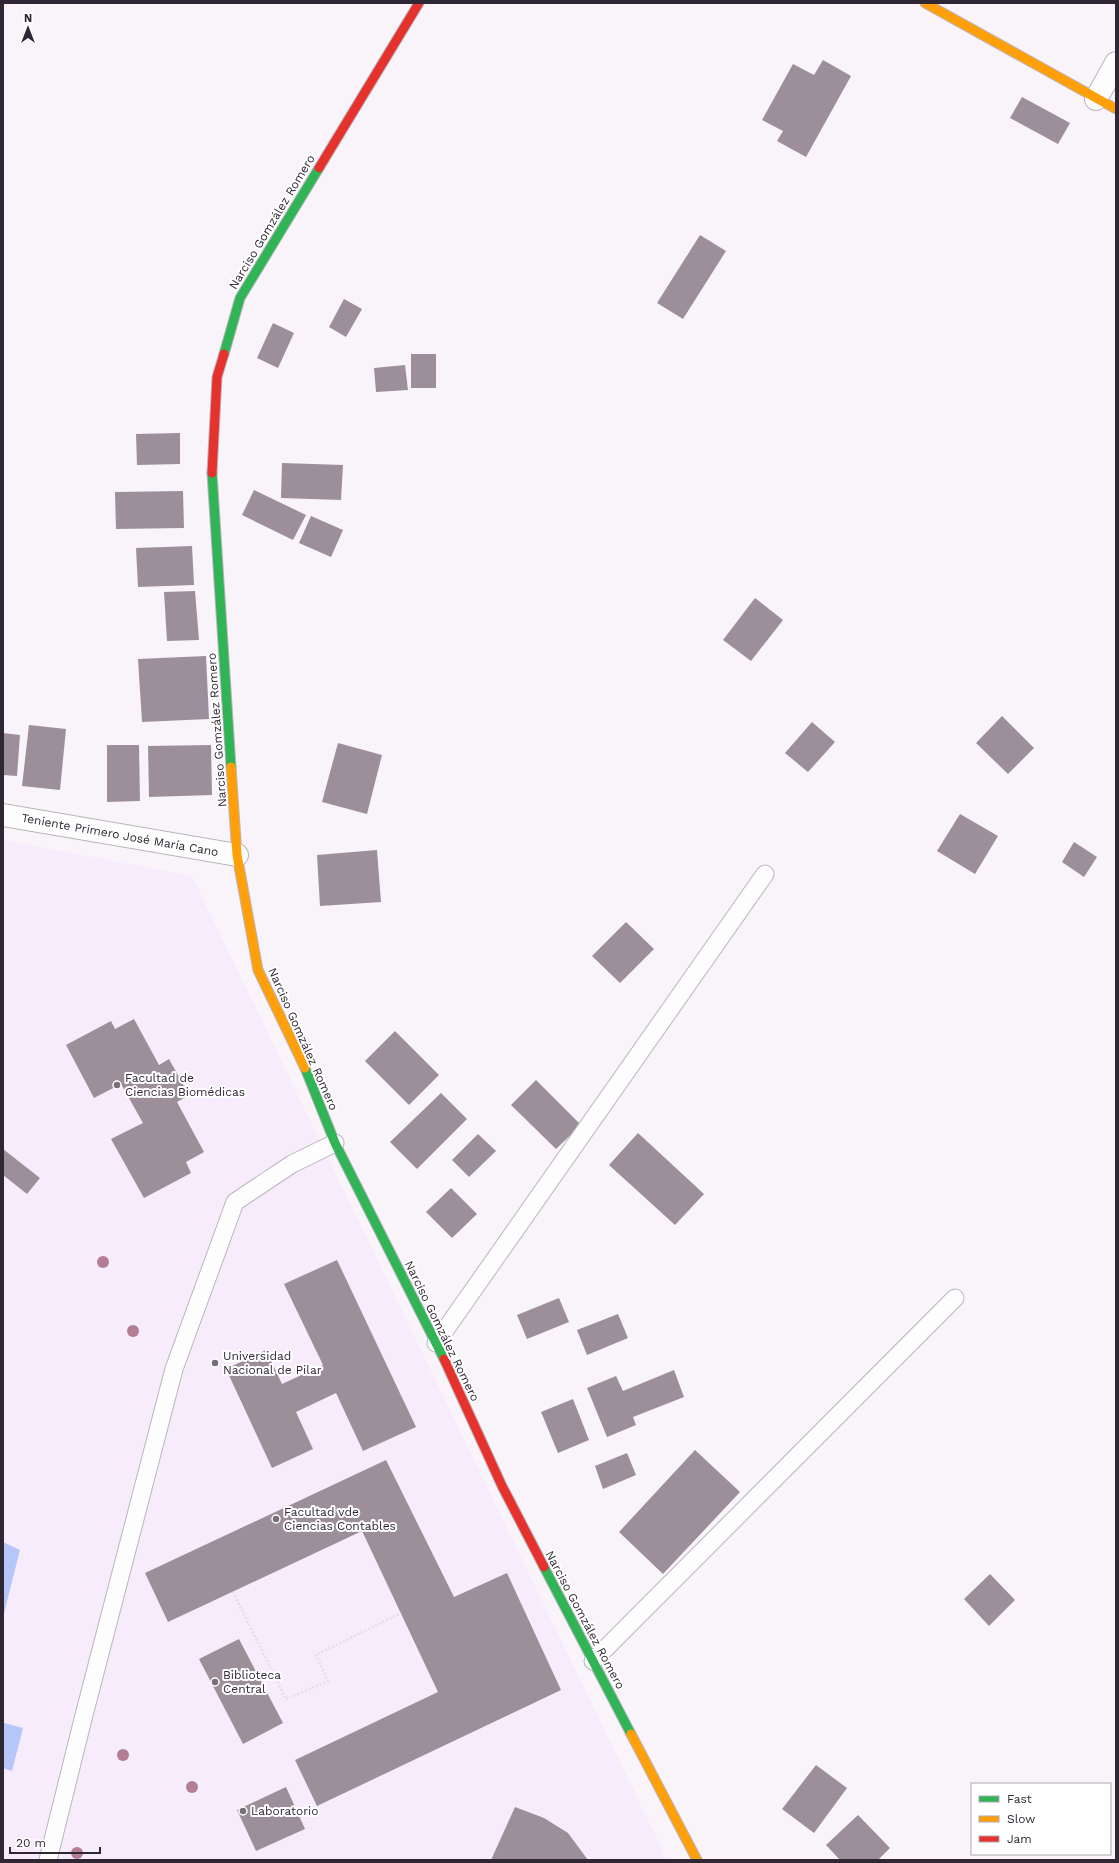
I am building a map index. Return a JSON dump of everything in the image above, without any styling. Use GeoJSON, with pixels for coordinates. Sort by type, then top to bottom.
{"type":"FeatureCollection","features":[{"type":"Feature","properties":{"kind":"street","name":"Narciso Gomzález Romero"},"geometry":{"type":"LineString","coordinates":[[419,3],[240,298],[217,377],[211,465],[237,855],[258,970],[306,1070],[335,1143],[436,1343],[502,1486],[697,1860]]}},
{"type":"Feature","properties":{"kind":"street"},"geometry":{"type":"LineString","coordinates":[[925,3],[1116,109]]}},
{"type":"Feature","properties":{"kind":"street"},"geometry":{"type":"LineString","coordinates":[[1096,99],[1116,63]]}},
{"type":"Feature","properties":{"kind":"street","name":"Teniente Primero José María Cano"},"geometry":{"type":"LineString","coordinates":[[3,815],[237,855]]}},
{"type":"Feature","properties":{"kind":"lane"},"geometry":{"type":"LineString","coordinates":[[436,1343],[765,874]]}},
{"type":"Feature","properties":{"kind":"lane"},"geometry":{"type":"LineString","coordinates":[[48,1860],[174,1369],[235,1202],[292,1164],[335,1143]]}},
{"type":"Feature","properties":{"kind":"lane"},"geometry":{"type":"LineString","coordinates":[[593,1661],[955,1298]]}},
{"type":"Feature","properties":{"kind":"path"},"geometry":{"type":"LineString","coordinates":[[233,1592],[286,1699],[328,1681],[316,1655],[401,1613]]}},
{"type":"Feature","properties":{"kind":"shaded area","name":"Universidad Nacional de Pilar"},"geometry":{"type":"Polygon","coordinates":[[[3,840],[192,876],[663,1851],[665,1860],[3,1860],[3,840]]]}},
{"type":"Feature","properties":{"kind":"water"},"geometry":{"type":"Polygon","coordinates":[[[3,1542],[20,1550],[3,1617],[3,1542]]]}},
{"type":"Feature","properties":{"kind":"water"},"geometry":{"type":"Polygon","coordinates":[[[4,1723],[23,1728],[12,1771],[3,1768],[4,1723]]]}},
{"type":"Feature","properties":{"kind":"building"},"geometry":{"type":"Polygon","coordinates":[[[823,60],[851,76],[806,157],[777,141],[783,131],[762,120],[793,64],[814,75],[823,60]]]}},
{"type":"Feature","properties":{"kind":"building"},"geometry":{"type":"Polygon","coordinates":[[[1022,97],[1070,123],[1058,144],[1010,118],[1022,97]]]}},
{"type":"Feature","properties":{"kind":"building"},"geometry":{"type":"Polygon","coordinates":[[[700,235],[726,251],[683,319],[657,303],[700,235]]]}},
{"type":"Feature","properties":{"kind":"building"},"geometry":{"type":"Polygon","coordinates":[[[344,299],[362,309],[346,337],[329,327],[344,299]]]}},
{"type":"Feature","properties":{"kind":"building"},"geometry":{"type":"Polygon","coordinates":[[[273,323],[294,333],[278,368],[257,358],[273,323]]]}},
{"type":"Feature","properties":{"kind":"building"},"geometry":{"type":"Polygon","coordinates":[[[411,354],[436,354],[436,388],[411,388],[411,354]]]}},
{"type":"Feature","properties":{"kind":"building"},"geometry":{"type":"Polygon","coordinates":[[[405,365],[408,390],[376,392],[374,368],[405,365]]]}},
{"type":"Feature","properties":{"kind":"building"},"geometry":{"type":"Polygon","coordinates":[[[180,433],[180,464],[137,465],[136,434],[180,433]]]}},
{"type":"Feature","properties":{"kind":"building"},"geometry":{"type":"Polygon","coordinates":[[[282,463],[343,465],[341,500],[281,498],[282,463]]]}},
{"type":"Feature","properties":{"kind":"building"},"geometry":{"type":"Polygon","coordinates":[[[254,490],[306,515],[293,540],[242,515],[254,490]]]}},
{"type":"Feature","properties":{"kind":"building"},"geometry":{"type":"Polygon","coordinates":[[[183,491],[184,528],[116,529],[115,492],[183,491]]]}},
{"type":"Feature","properties":{"kind":"building"},"geometry":{"type":"Polygon","coordinates":[[[311,516],[343,530],[331,557],[299,543],[311,516]]]}},
{"type":"Feature","properties":{"kind":"building"},"geometry":{"type":"Polygon","coordinates":[[[192,546],[194,585],[138,587],[136,548],[192,546]]]}},
{"type":"Feature","properties":{"kind":"building"},"geometry":{"type":"Polygon","coordinates":[[[195,591],[199,640],[167,641],[164,592],[195,591]]]}},
{"type":"Feature","properties":{"kind":"building"},"geometry":{"type":"Polygon","coordinates":[[[755,598],[783,620],[751,661],[723,640],[755,598]]]}},
{"type":"Feature","properties":{"kind":"building"},"geometry":{"type":"Polygon","coordinates":[[[206,656],[209,719],[142,722],[138,659],[206,656]]]}},
{"type":"Feature","properties":{"kind":"building"},"geometry":{"type":"Polygon","coordinates":[[[1002,716],[1034,748],[1008,774],[976,743],[1002,716]]]}},
{"type":"Feature","properties":{"kind":"building"},"geometry":{"type":"Polygon","coordinates":[[[812,722],[835,742],[808,772],[785,753],[812,722]]]}},
{"type":"Feature","properties":{"kind":"building"},"geometry":{"type":"Polygon","coordinates":[[[29,725],[66,729],[60,790],[22,786],[29,725]]]}},
{"type":"Feature","properties":{"kind":"building"},"geometry":{"type":"Polygon","coordinates":[[[3,733],[20,735],[17,776],[3,775],[3,733]]]}},
{"type":"Feature","properties":{"kind":"building"},"geometry":{"type":"Polygon","coordinates":[[[338,743],[382,755],[367,814],[322,802],[338,743]]]}},
{"type":"Feature","properties":{"kind":"building"},"geometry":{"type":"Polygon","coordinates":[[[107,745],[139,745],[140,801],[107,802],[107,745]]]}},
{"type":"Feature","properties":{"kind":"building"},"geometry":{"type":"Polygon","coordinates":[[[211,745],[212,795],[149,797],[148,746],[211,745]]]}},
{"type":"Feature","properties":{"kind":"building"},"geometry":{"type":"Polygon","coordinates":[[[960,814],[998,836],[975,874],[937,851],[960,814]]]}},
{"type":"Feature","properties":{"kind":"building"},"geometry":{"type":"Polygon","coordinates":[[[1074,842],[1097,857],[1084,877],[1062,862],[1074,842]]]}},
{"type":"Feature","properties":{"kind":"building"},"geometry":{"type":"Polygon","coordinates":[[[377,850],[381,902],[320,906],[317,855],[377,850]]]}},
{"type":"Feature","properties":{"kind":"building"},"geometry":{"type":"Polygon","coordinates":[[[626,922],[654,949],[620,983],[592,956],[626,922]]]}},
{"type":"Feature","properties":{"kind":"building"},"geometry":{"type":"Polygon","coordinates":[[[134,1019],[159,1065],[169,1059],[189,1095],[177,1102],[204,1152],[186,1162],[191,1173],[144,1198],[111,1139],[143,1123],[121,1084],[94,1098],[66,1045],[111,1021],[115,1029],[134,1019]]]}},
{"type":"Feature","properties":{"kind":"building"},"geometry":{"type":"Polygon","coordinates":[[[395,1031],[439,1075],[409,1105],[365,1061],[395,1031]]]}},
{"type":"Feature","properties":{"kind":"building"},"geometry":{"type":"Polygon","coordinates":[[[536,1080],[581,1125],[556,1149],[511,1105],[536,1080]]]}},
{"type":"Feature","properties":{"kind":"building"},"geometry":{"type":"Polygon","coordinates":[[[441,1093],[467,1119],[417,1169],[390,1142],[441,1093]]]}},
{"type":"Feature","properties":{"kind":"building"},"geometry":{"type":"Polygon","coordinates":[[[638,1133],[704,1194],[675,1225],[609,1165],[638,1133]]]}},
{"type":"Feature","properties":{"kind":"building"},"geometry":{"type":"Polygon","coordinates":[[[478,1134],[496,1151],[469,1177],[452,1160],[478,1134]]]}},
{"type":"Feature","properties":{"kind":"building"},"geometry":{"type":"Polygon","coordinates":[[[3,1149],[40,1178],[27,1194],[3,1175],[3,1149]]]}},
{"type":"Feature","properties":{"kind":"building"},"geometry":{"type":"Polygon","coordinates":[[[451,1188],[477,1214],[452,1238],[426,1212],[451,1188]]]}},
{"type":"Feature","properties":{"kind":"building"},"geometry":{"type":"Polygon","coordinates":[[[337,1260],[416,1427],[363,1451],[336,1393],[296,1412],[313,1449],[272,1468],[226,1369],[266,1350],[282,1384],[323,1365],[284,1284],[337,1260]]]}},
{"type":"Feature","properties":{"kind":"building"},"geometry":{"type":"Polygon","coordinates":[[[559,1298],[569,1322],[527,1339],[517,1315],[559,1298]]]}},
{"type":"Feature","properties":{"kind":"building"},"geometry":{"type":"Polygon","coordinates":[[[618,1314],[628,1338],[587,1355],[577,1330],[618,1314]]]}},
{"type":"Feature","properties":{"kind":"building"},"geometry":{"type":"Polygon","coordinates":[[[674,1370],[684,1397],[633,1417],[636,1425],[607,1437],[587,1388],[616,1376],[623,1391],[674,1370]]]}},
{"type":"Feature","properties":{"kind":"building"},"geometry":{"type":"Polygon","coordinates":[[[573,1399],[589,1440],[558,1453],[541,1412],[573,1399]]]}},
{"type":"Feature","properties":{"kind":"building"},"geometry":{"type":"Polygon","coordinates":[[[695,1450],[740,1492],[663,1574],[619,1532],[695,1450]]]}},
{"type":"Feature","properties":{"kind":"building"},"geometry":{"type":"Polygon","coordinates":[[[627,1453],[636,1475],[603,1489],[595,1466],[627,1453]]]}},
{"type":"Feature","properties":{"kind":"building"},"geometry":{"type":"Polygon","coordinates":[[[386,1460],[454,1597],[507,1573],[561,1690],[317,1806],[295,1760],[438,1692],[362,1531],[168,1622],[145,1573],[386,1460]]]}},
{"type":"Feature","properties":{"kind":"building"},"geometry":{"type":"Polygon","coordinates":[[[990,1574],[1015,1600],[989,1626],[964,1599],[990,1574]]]}},
{"type":"Feature","properties":{"kind":"building"},"geometry":{"type":"Polygon","coordinates":[[[239,1639],[283,1723],[243,1744],[199,1659],[239,1639]]]}},
{"type":"Feature","properties":{"kind":"building"},"geometry":{"type":"Polygon","coordinates":[[[816,1765],[847,1788],[814,1833],[782,1809],[816,1765]]]}},
{"type":"Feature","properties":{"kind":"building"},"geometry":{"type":"Polygon","coordinates":[[[286,1787],[305,1829],[256,1851],[237,1810],[286,1787]]]}},
{"type":"Feature","properties":{"kind":"building"},"geometry":{"type":"Polygon","coordinates":[[[515,1807],[544,1818],[568,1833],[588,1860],[491,1860],[515,1807]]]}},
{"type":"Feature","properties":{"kind":"building"},"geometry":{"type":"Polygon","coordinates":[[[858,1815],[890,1848],[878,1860],[840,1860],[826,1845],[858,1815]]]}},
{"type":"Feature","properties":{"kind":"traffic: fast"},"geometry":{"type":"LineString","coordinates":[[224,354],[240,298],[319,168]]}},
{"type":"Feature","properties":{"kind":"traffic: fast"},"geometry":{"type":"LineString","coordinates":[[212,473],[231,767]]}},
{"type":"Feature","properties":{"kind":"traffic: fast"},"geometry":{"type":"LineString","coordinates":[[305,1068],[335,1143],[444,1359]]}},
{"type":"Feature","properties":{"kind":"traffic: fast"},"geometry":{"type":"LineString","coordinates":[[544,1567],[631,1734]]}},
{"type":"Feature","properties":{"kind":"traffic: slow"},"geometry":{"type":"LineString","coordinates":[[925,3],[1116,109]]}},
{"type":"Feature","properties":{"kind":"traffic: slow"},"geometry":{"type":"LineString","coordinates":[[231,767],[237,855],[258,970],[305,1068]]}},
{"type":"Feature","properties":{"kind":"traffic: slow"},"geometry":{"type":"LineString","coordinates":[[631,1734],[697,1860]]}},
{"type":"Feature","properties":{"kind":"traffic: jam"},"geometry":{"type":"LineString","coordinates":[[319,168],[419,3]]}},
{"type":"Feature","properties":{"kind":"traffic: jam"},"geometry":{"type":"LineString","coordinates":[[212,473],[217,377],[224,354]]}},
{"type":"Feature","properties":{"kind":"traffic: jam"},"geometry":{"type":"LineString","coordinates":[[444,1359],[502,1486],[544,1567]]}},
{"type":"Feature","properties":{"kind":"place","name":"Facultad de Ciencias Biomédicas"},"geometry":{"type":"Point","coordinates":[117,1085]}},
{"type":"Feature","properties":{"kind":"place","name":"Universidad Nacional de Pilar"},"geometry":{"type":"Point","coordinates":[215,1363]}},
{"type":"Feature","properties":{"kind":"place","name":"Facultad vde Ciencias Contables"},"geometry":{"type":"Point","coordinates":[276,1519]}},
{"type":"Feature","properties":{"kind":"place","name":"Biblioteca Central"},"geometry":{"type":"Point","coordinates":[215,1682]}},
{"type":"Feature","properties":{"kind":"place","name":"Laboratorio"},"geometry":{"type":"Point","coordinates":[243,1811]}}]}
